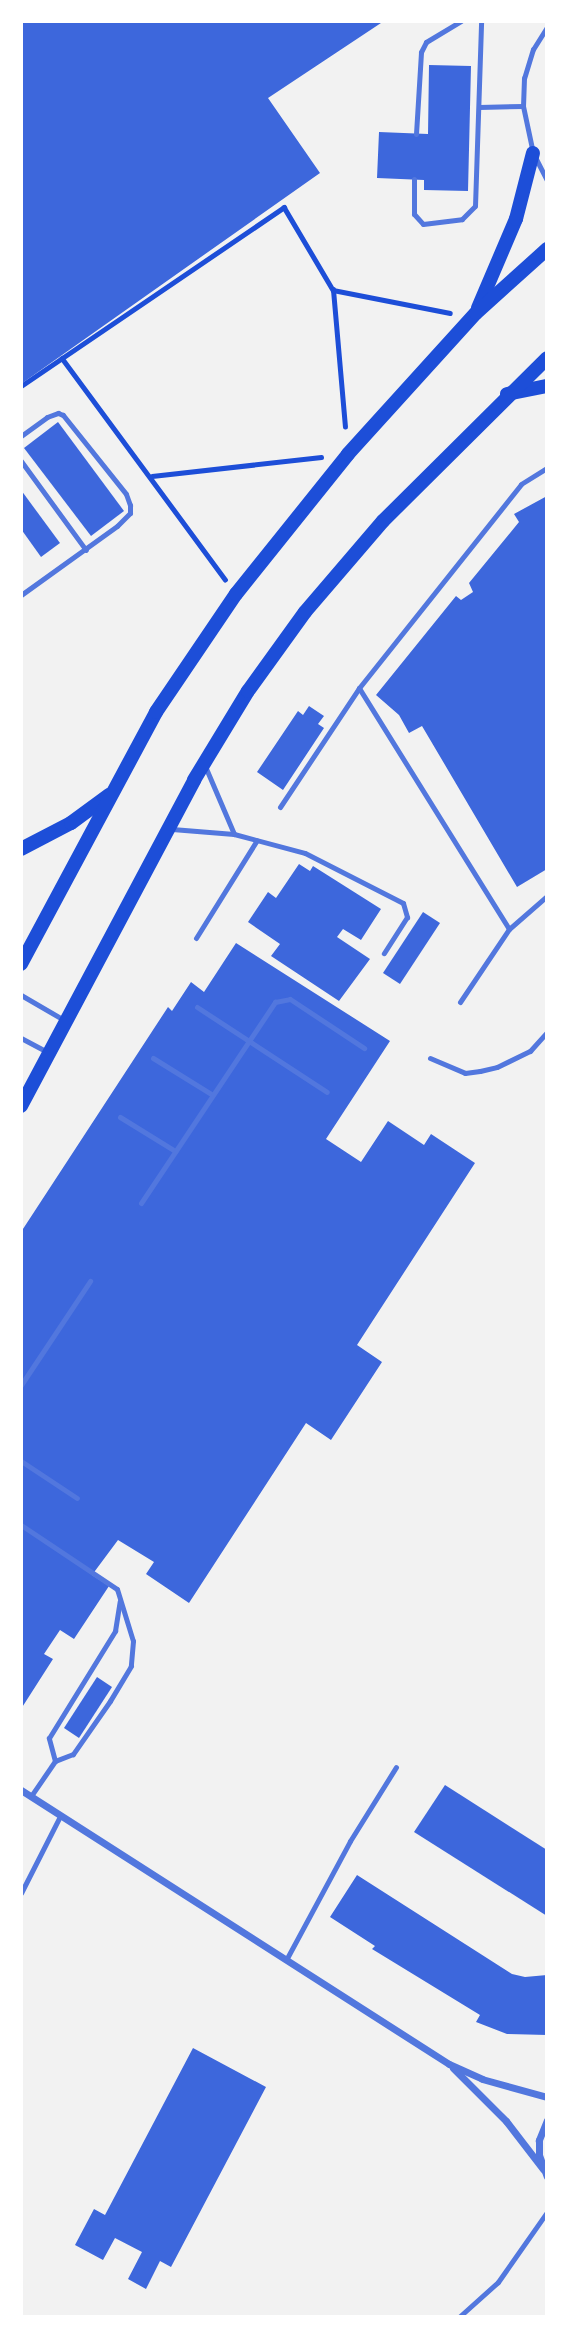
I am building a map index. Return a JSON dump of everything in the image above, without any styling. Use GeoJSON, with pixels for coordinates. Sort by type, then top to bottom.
{"type":"FeatureCollection","features":[{"type":"Feature","properties":{"kind":"main road"},"geometry":{"type":"LineString","coordinates":[[474,315],[516,219],[533,153]]}},
{"type":"Feature","properties":{"kind":"main road"},"geometry":{"type":"LineString","coordinates":[[21,964],[156,712],[236,594],[348,454],[474,315],[547,249]]}},
{"type":"Feature","properties":{"kind":"main road"},"geometry":{"type":"LineString","coordinates":[[21,1106],[204,764],[248,691],[305,612],[383,521],[507,394],[547,358]]}},
{"type":"Feature","properties":{"kind":"main road"},"geometry":{"type":"LineString","coordinates":[[507,394],[547,386]]}},
{"type":"Feature","properties":{"kind":"main road"},"geometry":{"type":"LineString","coordinates":[[21,849],[71,823],[113,792]]}},
{"type":"Feature","properties":{"kind":"street"},"geometry":{"type":"LineString","coordinates":[[21,1790],[449,2064],[482,2079],[547,2097]]}},
{"type":"Feature","properties":{"kind":"street"},"geometry":{"type":"LineString","coordinates":[[449,2064],[506,2121],[547,2177]]}},
{"type":"Feature","properties":{"kind":"street"},"geometry":{"type":"LineString","coordinates":[[542,2169],[539,2140],[547,2120]]}},
{"type":"Feature","properties":{"kind":"lane"},"geometry":{"type":"LineString","coordinates":[[416,134],[421,52],[426,42],[461,21]]}},
{"type":"Feature","properties":{"kind":"lane"},"geometry":{"type":"LineString","coordinates":[[414,179],[414,214],[418,221],[431,224],[462,219],[471,213],[477,199],[481,21]]}},
{"type":"Feature","properties":{"kind":"lane"},"geometry":{"type":"LineString","coordinates":[[547,27],[533,49],[524,78],[523,106],[533,153],[547,180]]}},
{"type":"Feature","properties":{"kind":"lane"},"geometry":{"type":"LineString","coordinates":[[479,107],[523,106]]}},
{"type":"Feature","properties":{"kind":"lane"},"geometry":{"type":"LineString","coordinates":[[21,436],[47,417],[58,413],[63,415],[126,494],[130,513],[86,550],[21,595]]}},
{"type":"Feature","properties":{"kind":"lane"},"geometry":{"type":"LineString","coordinates":[[21,461],[86,550]]}},
{"type":"Feature","properties":{"kind":"lane"},"geometry":{"type":"LineString","coordinates":[[280,807],[359,688],[521,484],[547,468]]}},
{"type":"Feature","properties":{"kind":"lane"},"geometry":{"type":"LineString","coordinates":[[359,688],[509,929]]}},
{"type":"Feature","properties":{"kind":"lane"},"geometry":{"type":"LineString","coordinates":[[204,764],[234,834]]}},
{"type":"Feature","properties":{"kind":"lane"},"geometry":{"type":"LineString","coordinates":[[169,829],[234,834],[306,853],[403,903],[407,917],[384,953]]}},
{"type":"Feature","properties":{"kind":"lane"},"geometry":{"type":"LineString","coordinates":[[196,938],[257,840]]}},
{"type":"Feature","properties":{"kind":"lane"},"geometry":{"type":"LineString","coordinates":[[460,1002],[509,929],[547,896]]}},
{"type":"Feature","properties":{"kind":"lane"},"geometry":{"type":"LineString","coordinates":[[21,995],[65,1020]]}},
{"type":"Feature","properties":{"kind":"lane"},"geometry":{"type":"LineString","coordinates":[[141,1203],[275,1002],[290,999],[364,1048]]}},
{"type":"Feature","properties":{"kind":"lane"},"geometry":{"type":"LineString","coordinates":[[197,1007],[327,1092]]}},
{"type":"Feature","properties":{"kind":"lane"},"geometry":{"type":"LineString","coordinates":[[430,1058],[465,1073],[480,1072],[530,1051],[547,1032]]}},
{"type":"Feature","properties":{"kind":"lane"},"geometry":{"type":"LineString","coordinates":[[21,1038],[49,1053]]}},
{"type":"Feature","properties":{"kind":"lane"},"geometry":{"type":"LineString","coordinates":[[153,1058],[213,1095]]}},
{"type":"Feature","properties":{"kind":"lane"},"geometry":{"type":"LineString","coordinates":[[120,1116],[175,1151]]}},
{"type":"Feature","properties":{"kind":"lane"},"geometry":{"type":"LineString","coordinates":[[21,1385],[90,1281]]}},
{"type":"Feature","properties":{"kind":"lane"},"geometry":{"type":"LineString","coordinates":[[21,1461],[77,1498]]}},
{"type":"Feature","properties":{"kind":"lane"},"geometry":{"type":"LineString","coordinates":[[21,1525],[107,1581],[120,1597],[133,1641],[131,1666],[73,1754],[55,1761],[31,1796]]}},
{"type":"Feature","properties":{"kind":"lane"},"geometry":{"type":"LineString","coordinates":[[55,1761],[49,1738],[115,1632],[120,1597]]}},
{"type":"Feature","properties":{"kind":"lane"},"geometry":{"type":"LineString","coordinates":[[286,1960],[350,1841],[396,1767]]}},
{"type":"Feature","properties":{"kind":"lane"},"geometry":{"type":"LineString","coordinates":[[21,1893],[60,1816]]}},
{"type":"Feature","properties":{"kind":"lane"},"geometry":{"type":"LineString","coordinates":[[458,2317],[498,2282],[547,2212]]}},
{"type":"Feature","properties":{"kind":"path"},"geometry":{"type":"LineString","coordinates":[[21,386],[284,207],[333,290],[348,454],[152,476]]}},
{"type":"Feature","properties":{"kind":"path"},"geometry":{"type":"LineString","coordinates":[[333,290],[474,315]]}},
{"type":"Feature","properties":{"kind":"path"},"geometry":{"type":"LineString","coordinates":[[62,358],[152,476],[236,594]]}},
{"type":"Feature","properties":{"kind":"building"},"geometry":{"type":"Polygon","coordinates":[[[21,21],[384,21],[268,98],[320,173],[21,384],[21,21]]]}},
{"type":"Feature","properties":{"kind":"building"},"geometry":{"type":"Polygon","coordinates":[[[429,65],[471,66],[468,191],[424,190],[424,180],[377,178],[379,132],[428,134],[429,65]]]}},
{"type":"Feature","properties":{"kind":"building"},"geometry":{"type":"Polygon","coordinates":[[[58,422],[124,511],[91,536],[24,448],[58,422]]]}},
{"type":"Feature","properties":{"kind":"building"},"geometry":{"type":"Polygon","coordinates":[[[21,490],[60,543],[41,557],[21,529],[21,490]]]}},
{"type":"Feature","properties":{"kind":"building"},"geometry":{"type":"Polygon","coordinates":[[[547,496],[547,869],[517,887],[422,726],[409,733],[399,715],[376,695],[456,596],[461,600],[473,592],[469,583],[519,522],[514,514],[547,496]]]}},
{"type":"Feature","properties":{"kind":"building"},"geometry":{"type":"Polygon","coordinates":[[[309,706],[324,716],[318,724],[324,728],[283,790],[257,772],[298,711],[303,715],[309,706]]]}},
{"type":"Feature","properties":{"kind":"building"},"geometry":{"type":"Polygon","coordinates":[[[299,864],[310,871],[313,866],[381,909],[361,940],[343,929],[337,937],[370,959],[339,1001],[271,956],[280,944],[248,922],[268,892],[276,898],[299,864]]]}},
{"type":"Feature","properties":{"kind":"building"},"geometry":{"type":"Polygon","coordinates":[[[423,912],[440,923],[400,984],[383,973],[423,912]]]}},
{"type":"Feature","properties":{"kind":"building"},"geometry":{"type":"Polygon","coordinates":[[[236,943],[390,1041],[326,1139],[361,1162],[388,1121],[424,1145],[431,1134],[475,1163],[357,1345],[382,1362],[331,1440],[306,1423],[189,1603],[146,1574],[154,1562],[118,1540],[92,1575],[109,1586],[74,1639],[60,1630],[44,1654],[53,1659],[21,1709],[21,1232],[168,1007],[172,1011],[191,982],[204,992],[236,943]]]}},
{"type":"Feature","properties":{"kind":"building"},"geometry":{"type":"Polygon","coordinates":[[[97,1677],[112,1687],[79,1738],[64,1728],[97,1677]]]}},
{"type":"Feature","properties":{"kind":"building"},"geometry":{"type":"Polygon","coordinates":[[[445,1785],[547,1850],[547,1916],[414,1832],[445,1785]]]}},
{"type":"Feature","properties":{"kind":"building"},"geometry":{"type":"Polygon","coordinates":[[[357,1875],[512,1974],[525,1977],[547,1975],[547,2035],[507,2034],[476,2022],[480,2015],[372,1949],[375,1946],[330,1917],[357,1875]]]}},
{"type":"Feature","properties":{"kind":"building"},"geometry":{"type":"Polygon","coordinates":[[[193,2048],[266,2087],[171,2267],[160,2261],[146,2289],[128,2279],[142,2252],[115,2238],[103,2260],[75,2245],[94,2209],[105,2215],[193,2048]]]}}]}
